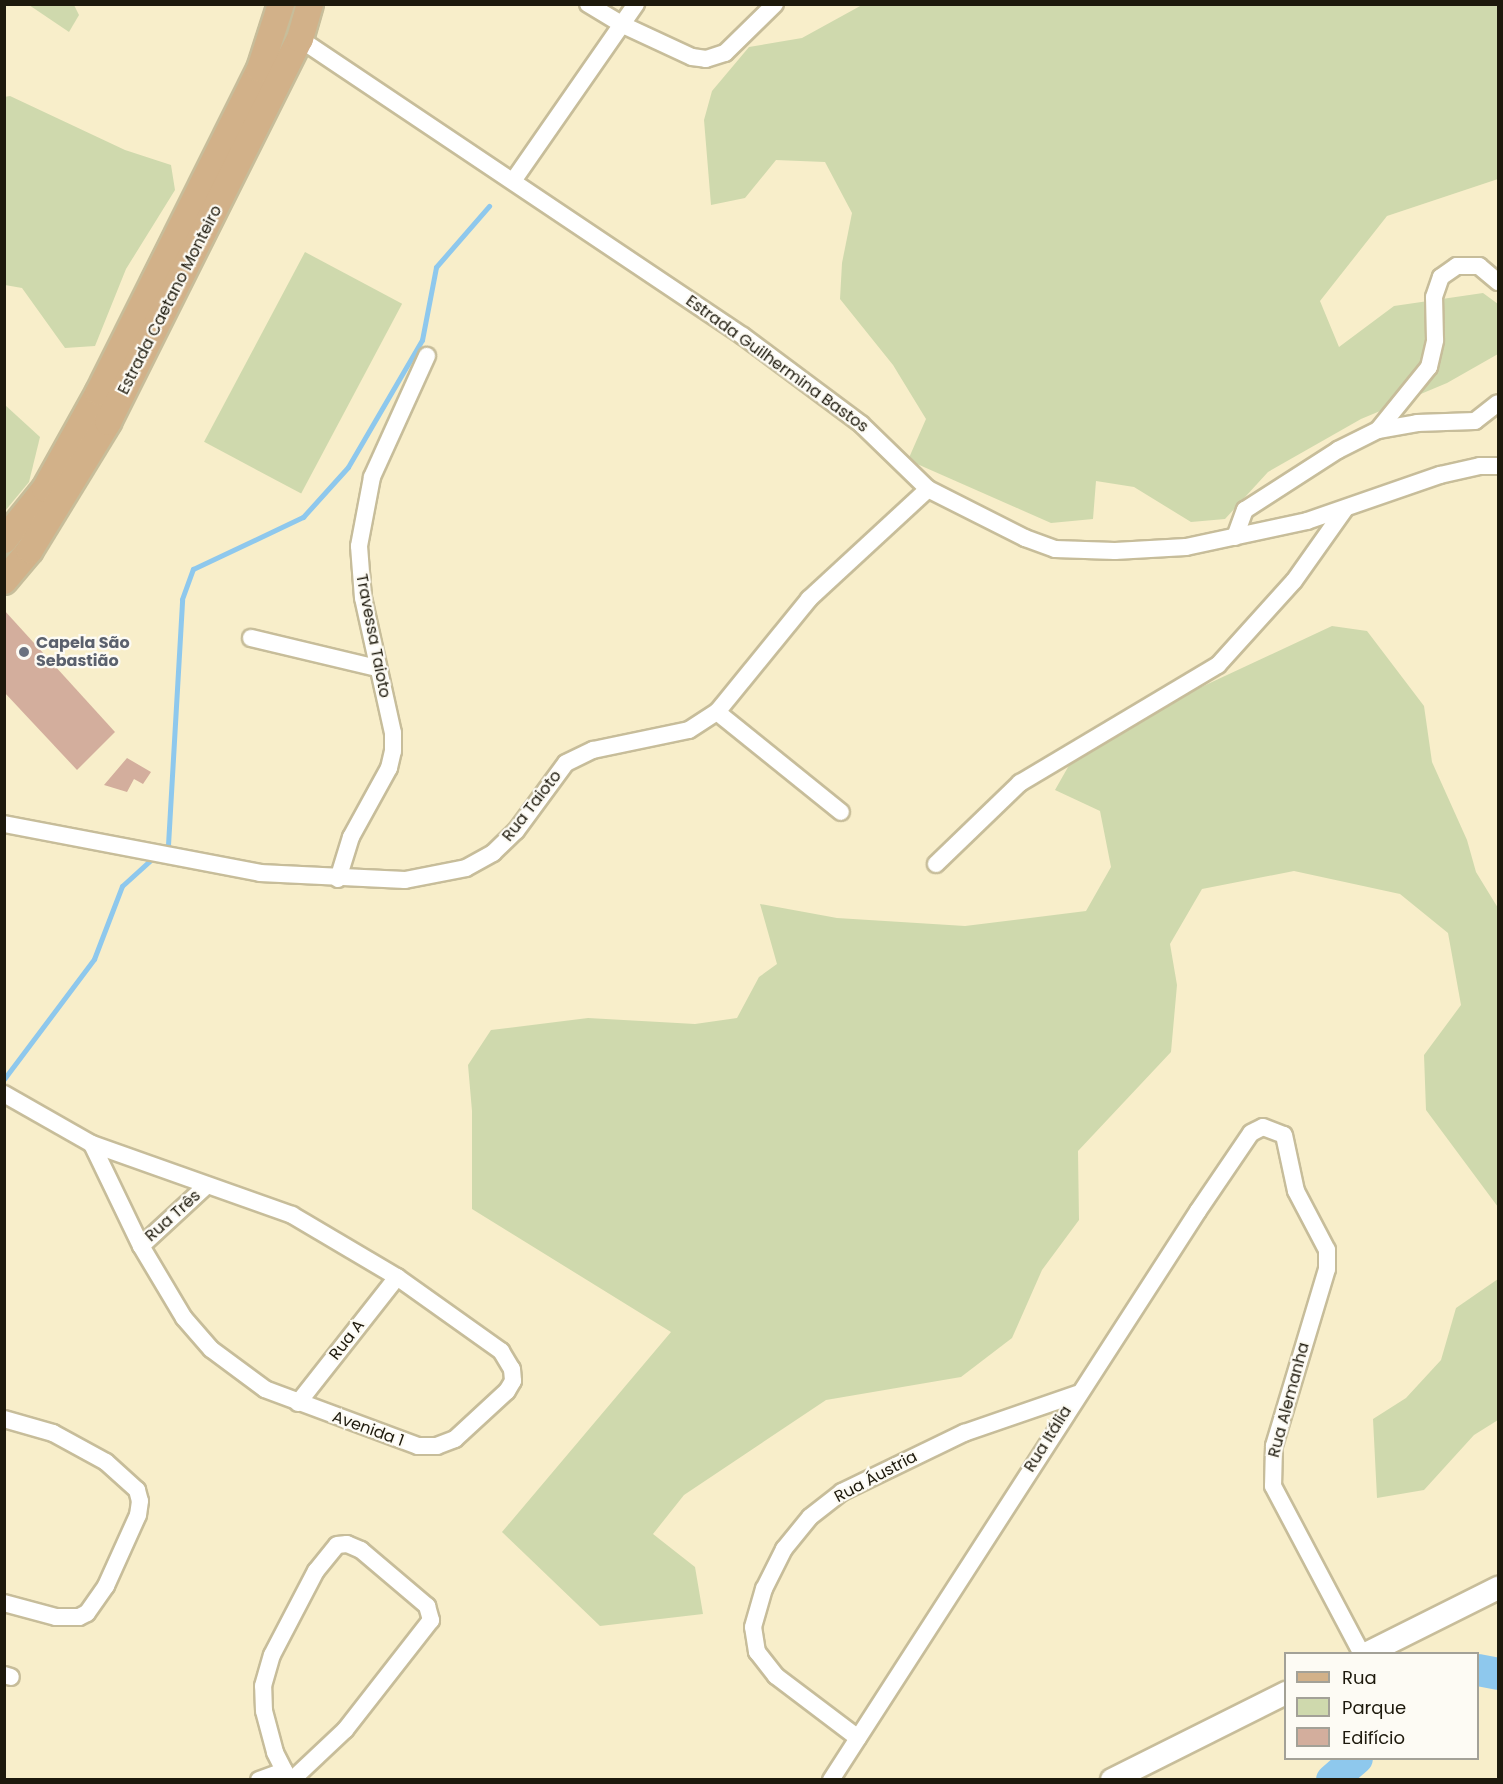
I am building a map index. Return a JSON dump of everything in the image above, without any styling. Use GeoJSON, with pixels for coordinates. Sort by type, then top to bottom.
{"type":"FeatureCollection","features":[{"type":"Feature","properties":{"kind":"main road","name":"Estrada Caetano Monteiro"},"geometry":{"type":"LineString","coordinates":[[4,540],[45,489],[105,381],[260,69],[280,4]]}},
{"type":"Feature","properties":{"kind":"main road","name":"Estrada Caetano Monteiro"},"geometry":{"type":"LineString","coordinates":[[4,581],[30,550],[108,422],[300,39],[310,4]]}},
{"type":"Feature","properties":{"kind":"street"},"geometry":{"type":"LineString","coordinates":[[588,4],[623,26],[692,57],[706,58],[724,53],[775,4]]}},
{"type":"Feature","properties":{"kind":"street"},"geometry":{"type":"LineString","coordinates":[[513,181],[623,26],[636,4]]}},
{"type":"Feature","properties":{"kind":"street","name":"Estrada Guilhermina Bastos"},"geometry":{"type":"LineString","coordinates":[[300,39],[743,336],[852,417],[928,489],[1025,538],[1055,549],[1115,551],[1186,547],[1345,509],[1377,494],[1440,475],[1480,466],[1498,466]]}},
{"type":"Feature","properties":{"kind":"street"},"geometry":{"type":"LineString","coordinates":[[1378,430],[1429,367],[1435,340],[1434,297],[1441,277],[1457,266],[1479,266],[1498,282]]}},
{"type":"Feature","properties":{"kind":"street","name":"Travessa Taioto"},"geometry":{"type":"LineString","coordinates":[[338,879],[351,837],[389,768],[393,751],[393,733],[363,598],[359,546],[372,477],[426,356]]}},
{"type":"Feature","properties":{"kind":"street"},"geometry":{"type":"LineString","coordinates":[[1235,537],[1245,510],[1338,450],[1378,430],[1417,423],[1463,424],[1475,421],[1498,403]]}},
{"type":"Feature","properties":{"kind":"street","name":"Rua Taioto"},"geometry":{"type":"LineString","coordinates":[[4,824],[260,873],[338,879],[405,880],[466,868],[493,853],[516,831],[566,763],[593,750],[689,730],[717,712],[809,599],[928,489]]}},
{"type":"Feature","properties":{"kind":"street"},"geometry":{"type":"LineString","coordinates":[[936,864],[1020,783],[1218,665],[1294,581],[1345,509]]}},
{"type":"Feature","properties":{"kind":"street"},"geometry":{"type":"LineString","coordinates":[[251,638],[377,668]]}},
{"type":"Feature","properties":{"kind":"street"},"geometry":{"type":"LineString","coordinates":[[717,712],[841,812]]}},
{"type":"Feature","properties":{"kind":"street","name":"Avenida 1"},"geometry":{"type":"LineString","coordinates":[[4,1094],[92,1144],[292,1215],[397,1277],[501,1351],[512,1369],[513,1381],[507,1391],[455,1438],[437,1446],[397,1441],[265,1389],[211,1349],[184,1318],[141,1246],[92,1144]]}},
{"type":"Feature","properties":{"kind":"street","name":"Rua Itália"},"geometry":{"type":"LineString","coordinates":[[831,1779],[1077,1394],[1251,1133],[1263,1127],[1284,1135]]}},
{"type":"Feature","properties":{"kind":"street","name":"Rua Alemanha"},"geometry":{"type":"LineString","coordinates":[[1284,1135],[1296,1191],[1327,1250],[1327,1269],[1274,1446],[1270,1469],[1273,1486],[1363,1652]]}},
{"type":"Feature","properties":{"kind":"street","name":"Rua Três"},"geometry":{"type":"LineString","coordinates":[[141,1246],[206,1186]]}},
{"type":"Feature","properties":{"kind":"street","name":"Rua A"},"geometry":{"type":"LineString","coordinates":[[298,1403],[397,1277]]}},
{"type":"Feature","properties":{"kind":"street","name":"Rua Áustria"},"geometry":{"type":"LineString","coordinates":[[858,1738],[776,1676],[757,1652],[753,1627],[764,1589],[784,1549],[810,1517],[842,1492],[964,1433],[1077,1394]]}},
{"type":"Feature","properties":{"kind":"street"},"geometry":{"type":"LineString","coordinates":[[4,1419],[53,1433],[106,1462],[130,1482],[140,1502],[138,1515],[106,1586],[87,1613],[79,1617],[56,1617],[4,1603]]}},
{"type":"Feature","properties":{"kind":"street"},"geometry":{"type":"LineString","coordinates":[[260,1779],[288,1776],[345,1730],[431,1620],[427,1606],[361,1550],[347,1544],[337,1545],[316,1571],[269,1666],[263,1686],[264,1711],[288,1776]]}},
{"type":"Feature","properties":{"kind":"street"},"geometry":{"type":"LineString","coordinates":[[1366,1652],[1498,1588]]}},
{"type":"Feature","properties":{"kind":"street"},"geometry":{"type":"LineString","coordinates":[[1112,1779],[1284,1695]]}},
{"type":"Feature","properties":{"kind":"green space"},"geometry":{"type":"Polygon","coordinates":[[[29,5],[74,5],[79,15],[69,32],[29,5]]]}},
{"type":"Feature","properties":{"kind":"green space"},"geometry":{"type":"Polygon","coordinates":[[[862,5],[1498,5],[1498,179],[1387,216],[1320,301],[1339,347],[1394,306],[1483,293],[1498,304],[1498,354],[1447,383],[1361,419],[1268,472],[1225,519],[1191,522],[1134,487],[1096,481],[1093,519],[1051,523],[908,460],[926,419],[893,365],[840,299],[842,263],[852,213],[825,162],[776,160],[745,198],[711,205],[704,120],[712,91],[749,47],[802,38],[862,5]]]}},
{"type":"Feature","properties":{"kind":"green space"},"geometry":{"type":"Polygon","coordinates":[[[10,96],[125,150],[171,165],[175,190],[126,269],[95,346],[65,348],[22,288],[5,285],[4,97],[10,96]]]}},
{"type":"Feature","properties":{"kind":"green space"},"geometry":{"type":"Polygon","coordinates":[[[305,252],[402,304],[301,493],[204,442],[305,252]]]}},
{"type":"Feature","properties":{"kind":"green space"},"geometry":{"type":"Polygon","coordinates":[[[5,405],[40,437],[29,482],[5,511],[5,405]]]}},
{"type":"Feature","properties":{"kind":"green space"},"geometry":{"type":"Polygon","coordinates":[[[1332,626],[1367,631],[1424,706],[1432,762],[1467,840],[1476,872],[1498,908],[1498,1207],[1426,1110],[1424,1055],[1461,1005],[1448,933],[1400,894],[1294,871],[1202,889],[1170,944],[1177,985],[1171,1052],[1078,1151],[1079,1220],[1042,1270],[1012,1338],[961,1377],[826,1400],[684,1495],[653,1534],[695,1567],[703,1614],[600,1626],[502,1532],[671,1332],[472,1209],[472,1111],[468,1065],[491,1030],[588,1018],[695,1024],[737,1018],[759,977],[777,964],[760,904],[837,918],[965,926],[1086,911],[1111,867],[1100,811],[1055,790],[1076,753],[1167,703],[1332,626]]]}},
{"type":"Feature","properties":{"kind":"green space"},"geometry":{"type":"Polygon","coordinates":[[[1498,1279],[1498,1420],[1474,1435],[1424,1490],[1377,1498],[1373,1419],[1406,1398],[1441,1360],[1456,1308],[1498,1279]]]}},
{"type":"Feature","properties":{"kind":"building","name":"Capela São Sebastião"},"geometry":{"type":"Polygon","coordinates":[[[4,610],[115,732],[77,770],[4,692],[4,610]]]}},
{"type":"Feature","properties":{"kind":"building"},"geometry":{"type":"Polygon","coordinates":[[[127,758],[151,772],[143,784],[134,779],[127,792],[104,785],[127,758]]]}},
{"type":"Feature","properties":{"kind":"waterway"},"geometry":{"type":"LineString","coordinates":[[161,851],[168,845],[182,599],[193,569],[303,517],[348,467],[422,340],[436,267],[489,206]]}},
{"type":"Feature","properties":{"kind":"waterway"},"geometry":{"type":"LineString","coordinates":[[4,1079],[94,959],[122,886],[154,857]]}},
{"type":"Feature","properties":{"kind":"waterway"},"geometry":{"type":"LineString","coordinates":[[1479,1670],[1498,1674]]}},
{"type":"Feature","properties":{"kind":"waterway"},"geometry":{"type":"LineString","coordinates":[[1332,1780],[1355,1760]]}},
{"type":"Feature","properties":{"kind":"place","name":"Capela São Sebastião"},"geometry":{"type":"Point","coordinates":[24,652]}}]}
